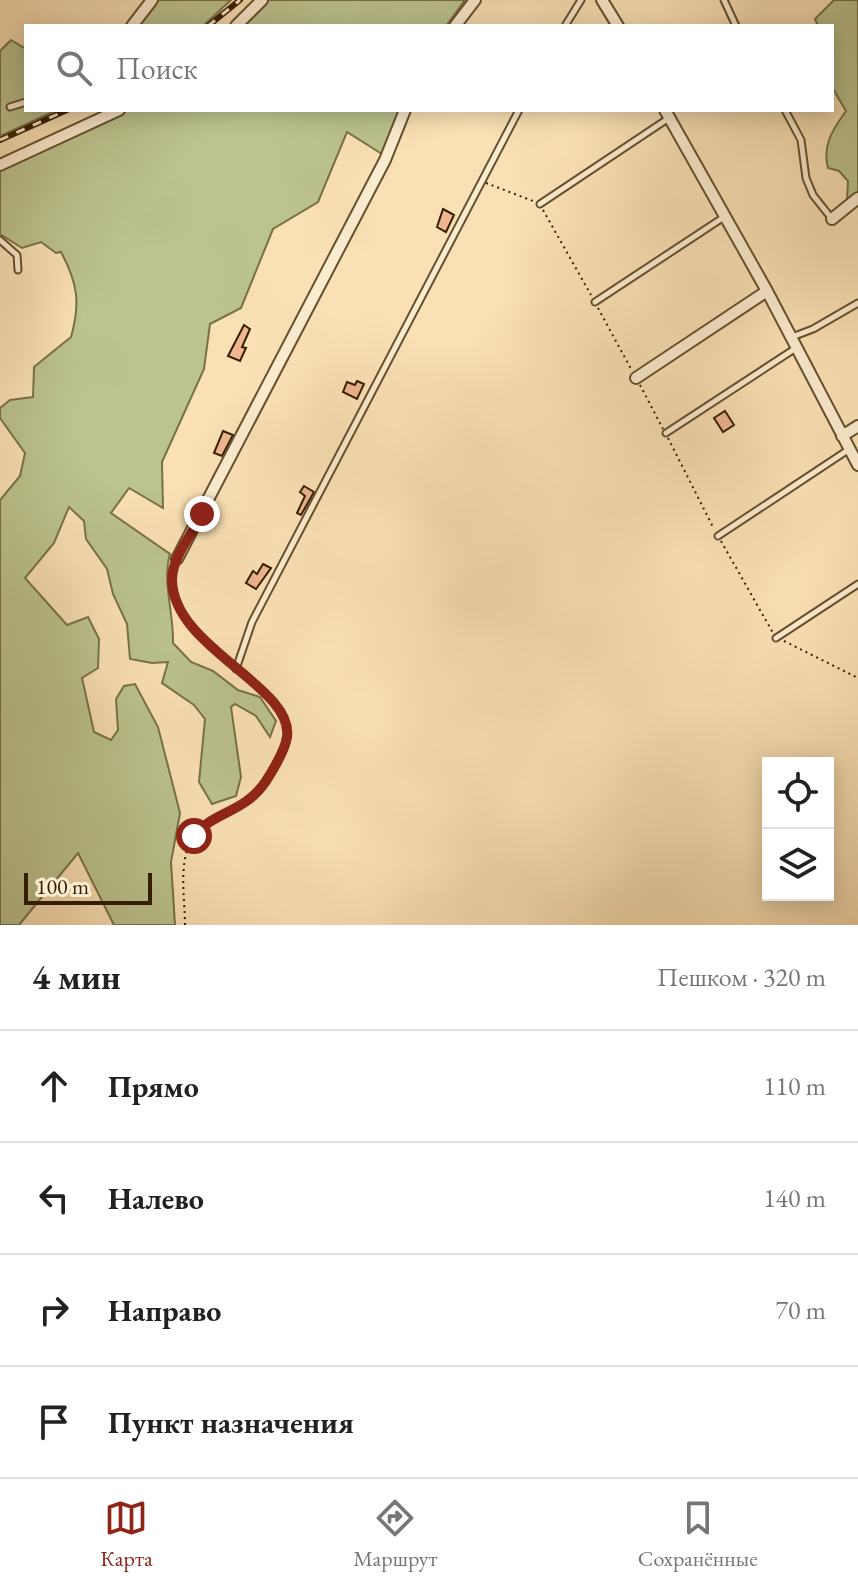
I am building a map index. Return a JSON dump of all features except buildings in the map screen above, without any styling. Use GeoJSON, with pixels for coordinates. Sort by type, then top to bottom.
{"type":"FeatureCollection","features":[{"type":"Feature","properties":{"kind":"street"},"geometry":{"type":"LineString","coordinates":[[134,24],[152,0]]}},
{"type":"Feature","properties":{"kind":"street"},"geometry":{"type":"LineString","coordinates":[[238,24],[262,0]]}},
{"type":"Feature","properties":{"kind":"street"},"geometry":{"type":"LineString","coordinates":[[457,24],[475,0]]}},
{"type":"Feature","properties":{"kind":"street"},"geometry":{"type":"LineString","coordinates":[[602,0],[617,24]]}},
{"type":"Feature","properties":{"kind":"street"},"geometry":{"type":"LineString","coordinates":[[0,165],[115,112]]}},
{"type":"Feature","properties":{"kind":"street"},"geometry":{"type":"LineString","coordinates":[[177,559],[385,160],[404,112]]}},
{"type":"Feature","properties":{"kind":"street"},"geometry":{"type":"LineString","coordinates":[[667,114],[767,291],[858,465]]}},
{"type":"Feature","properties":{"kind":"street"},"geometry":{"type":"LineString","coordinates":[[832,219],[858,198]]}},
{"type":"Feature","properties":{"kind":"street"},"geometry":{"type":"LineString","coordinates":[[636,378],[767,291]]}},
{"type":"Feature","properties":{"kind":"street"},"geometry":{"type":"LineString","coordinates":[[842,436],[858,426]]}},
{"type":"Feature","properties":{"kind":"lane"},"geometry":{"type":"LineString","coordinates":[[566,24],[581,0]]}},
{"type":"Feature","properties":{"kind":"lane"},"geometry":{"type":"LineString","coordinates":[[724,0],[735,24]]}},
{"type":"Feature","properties":{"kind":"lane"},"geometry":{"type":"LineString","coordinates":[[10,107],[24,103]]}},
{"type":"Feature","properties":{"kind":"lane"},"geometry":{"type":"LineString","coordinates":[[236,669],[252,622],[518,112]]}},
{"type":"Feature","properties":{"kind":"lane"},"geometry":{"type":"LineString","coordinates":[[786,112],[801,140],[806,178],[813,195],[832,219]]}},
{"type":"Feature","properties":{"kind":"lane"},"geometry":{"type":"LineString","coordinates":[[540,204],[667,114]]}},
{"type":"Feature","properties":{"kind":"lane"},"geometry":{"type":"LineString","coordinates":[[595,302],[725,217]]}},
{"type":"Feature","properties":{"kind":"lane"},"geometry":{"type":"LineString","coordinates":[[0,240],[17,255],[18,270]]}},
{"type":"Feature","properties":{"kind":"lane"},"geometry":{"type":"LineString","coordinates":[[791,337],[813,329],[858,303]]}},
{"type":"Feature","properties":{"kind":"lane"},"geometry":{"type":"LineString","coordinates":[[666,433],[797,348]]}},
{"type":"Feature","properties":{"kind":"lane"},"geometry":{"type":"LineString","coordinates":[[718,536],[848,450]]}},
{"type":"Feature","properties":{"kind":"lane"},"geometry":{"type":"LineString","coordinates":[[776,638],[858,584]]}},
{"type":"Feature","properties":{"kind":"path"},"geometry":{"type":"LineString","coordinates":[[177,559],[172,579],[176,602],[203,639],[255,684],[279,710],[287,738],[265,782],[247,803],[201,828],[189,844],[185,859],[185,925]]}},
{"type":"Feature","properties":{"kind":"green space"},"geometry":{"type":"Polygon","coordinates":[[[154,0],[231,0],[205,24],[136,24],[154,0]]]}},
{"type":"Feature","properties":{"kind":"green space"},"geometry":{"type":"Polygon","coordinates":[[[268,0],[465,0],[447,24],[244,24],[268,0]]]}},
{"type":"Feature","properties":{"kind":"green space"},"geometry":{"type":"Polygon","coordinates":[[[834,0],[858,0],[858,203],[847,200],[848,181],[839,171],[828,168],[826,152],[830,138],[846,111],[834,90],[834,24],[817,24],[815,19],[834,0]]]}},
{"type":"Feature","properties":{"kind":"green space"},"geometry":{"type":"Polygon","coordinates":[[[11,40],[24,48],[24,112],[53,112],[0,136],[0,51],[11,40]]]}},
{"type":"Feature","properties":{"kind":"green space"},"geometry":{"type":"Polygon","coordinates":[[[123,112],[398,112],[382,154],[347,132],[318,202],[273,229],[241,308],[210,324],[204,369],[162,462],[163,508],[129,488],[111,513],[170,554],[167,576],[173,643],[191,662],[213,671],[238,690],[260,697],[276,721],[270,737],[256,716],[235,704],[231,707],[241,777],[236,796],[212,804],[199,782],[205,719],[194,705],[162,683],[168,662],[130,659],[127,624],[113,594],[107,569],[86,539],[84,521],[69,507],[54,543],[25,578],[67,625],[88,617],[99,639],[98,668],[82,678],[94,732],[111,740],[118,730],[116,699],[124,686],[135,684],[158,727],[180,813],[171,862],[175,925],[114,925],[78,853],[19,925],[0,925],[0,500],[20,476],[25,453],[0,418],[0,408],[10,400],[33,397],[34,367],[71,337],[76,293],[61,252],[56,253],[41,242],[22,248],[0,234],[0,169],[123,112]]]}},
{"type":"Feature","properties":{"kind":"railway"},"geometry":{"type":"LineString","coordinates":[[210,24],[240,0]]}},
{"type":"Feature","properties":{"kind":"railway"},"geometry":{"type":"LineString","coordinates":[[0,140],[63,112]]}},
{"type":"Feature","properties":{"kind":"route"},"geometry":{"type":"LineString","coordinates":[[194,836],[206,825],[247,803],[265,782],[287,738],[279,710],[255,684],[211,648],[176,602],[172,579],[174,567],[202,514]]}}]}
